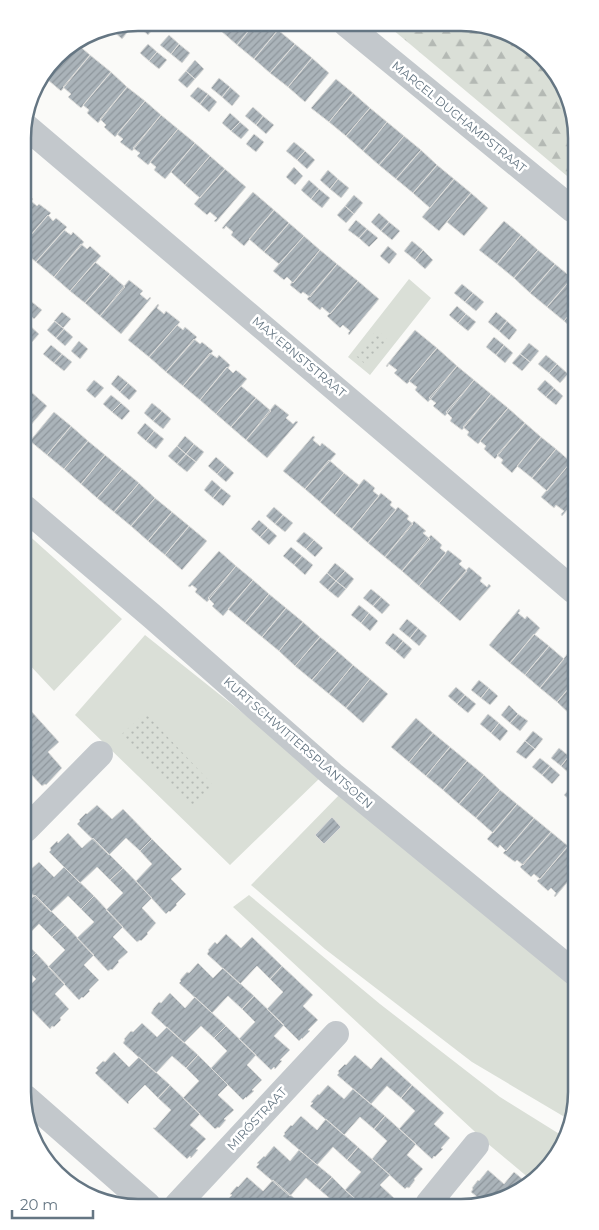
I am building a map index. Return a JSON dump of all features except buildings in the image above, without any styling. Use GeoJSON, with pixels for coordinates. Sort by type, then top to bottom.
{"type":"FeatureCollection","features":[{"type":"Feature","properties":{"kind":"street","name":"MARCEL DUCHAMPSTRAAT"},"geometry":{"type":"LineString","coordinates":[[355,31],[568,206]]}},
{"type":"Feature","properties":{"kind":"street","name":"MAX ERNSTSTRAAT"},"geometry":{"type":"LineString","coordinates":[[31,130],[568,586]]}},
{"type":"Feature","properties":{"kind":"street","name":"KURT SCHWITTERSPLANTSOEN"},"geometry":{"type":"LineString","coordinates":[[31,513],[153,617],[333,776],[568,967]]}},
{"type":"Feature","properties":{"kind":"street"},"geometry":{"type":"LineString","coordinates":[[31,824],[100,754]]}},
{"type":"Feature","properties":{"kind":"street","name":"MIRÓSTRAAT"},"geometry":{"type":"LineString","coordinates":[[183,1199],[336,1034]]}},
{"type":"Feature","properties":{"kind":"street"},"geometry":{"type":"LineString","coordinates":[[32,1103],[141,1199]]}},
{"type":"Feature","properties":{"kind":"street"},"geometry":{"type":"LineString","coordinates":[[432,1199],[476,1145]]}},
{"type":"Feature","properties":{"kind":"green space"},"geometry":{"type":"Polygon","coordinates":[[[394,31],[460,31],[481,33],[508,42],[531,58],[550,79],[562,104],[568,132],[568,177],[394,31]]]}},
{"type":"Feature","properties":{"kind":"green space"},"geometry":{"type":"Polygon","coordinates":[[[409,279],[431,298],[370,375],[348,357],[409,279]]]}},
{"type":"Feature","properties":{"kind":"green space"},"geometry":{"type":"Polygon","coordinates":[[[377,329],[388,340],[367,366],[356,356],[377,329]]]}},
{"type":"Feature","properties":{"kind":"green space"},"geometry":{"type":"Polygon","coordinates":[[[31,537],[122,619],[54,691],[31,666],[31,537]]]}},
{"type":"Feature","properties":{"kind":"green space"},"geometry":{"type":"Polygon","coordinates":[[[145,635],[322,776],[230,865],[75,715],[145,635]]]}},
{"type":"Feature","properties":{"kind":"green space"},"geometry":{"type":"Polygon","coordinates":[[[145,713],[214,786],[192,807],[122,734],[145,713]]]}},
{"type":"Feature","properties":{"kind":"green space"},"geometry":{"type":"Polygon","coordinates":[[[342,792],[568,983],[568,1098],[565,1117],[472,1062],[325,949],[251,885],[342,792]]]}},
{"type":"Feature","properties":{"kind":"green space"},"geometry":{"type":"Polygon","coordinates":[[[249,895],[380,1004],[500,1097],[559,1134],[546,1157],[526,1176],[487,1143],[233,907],[249,895]]]}}]}
